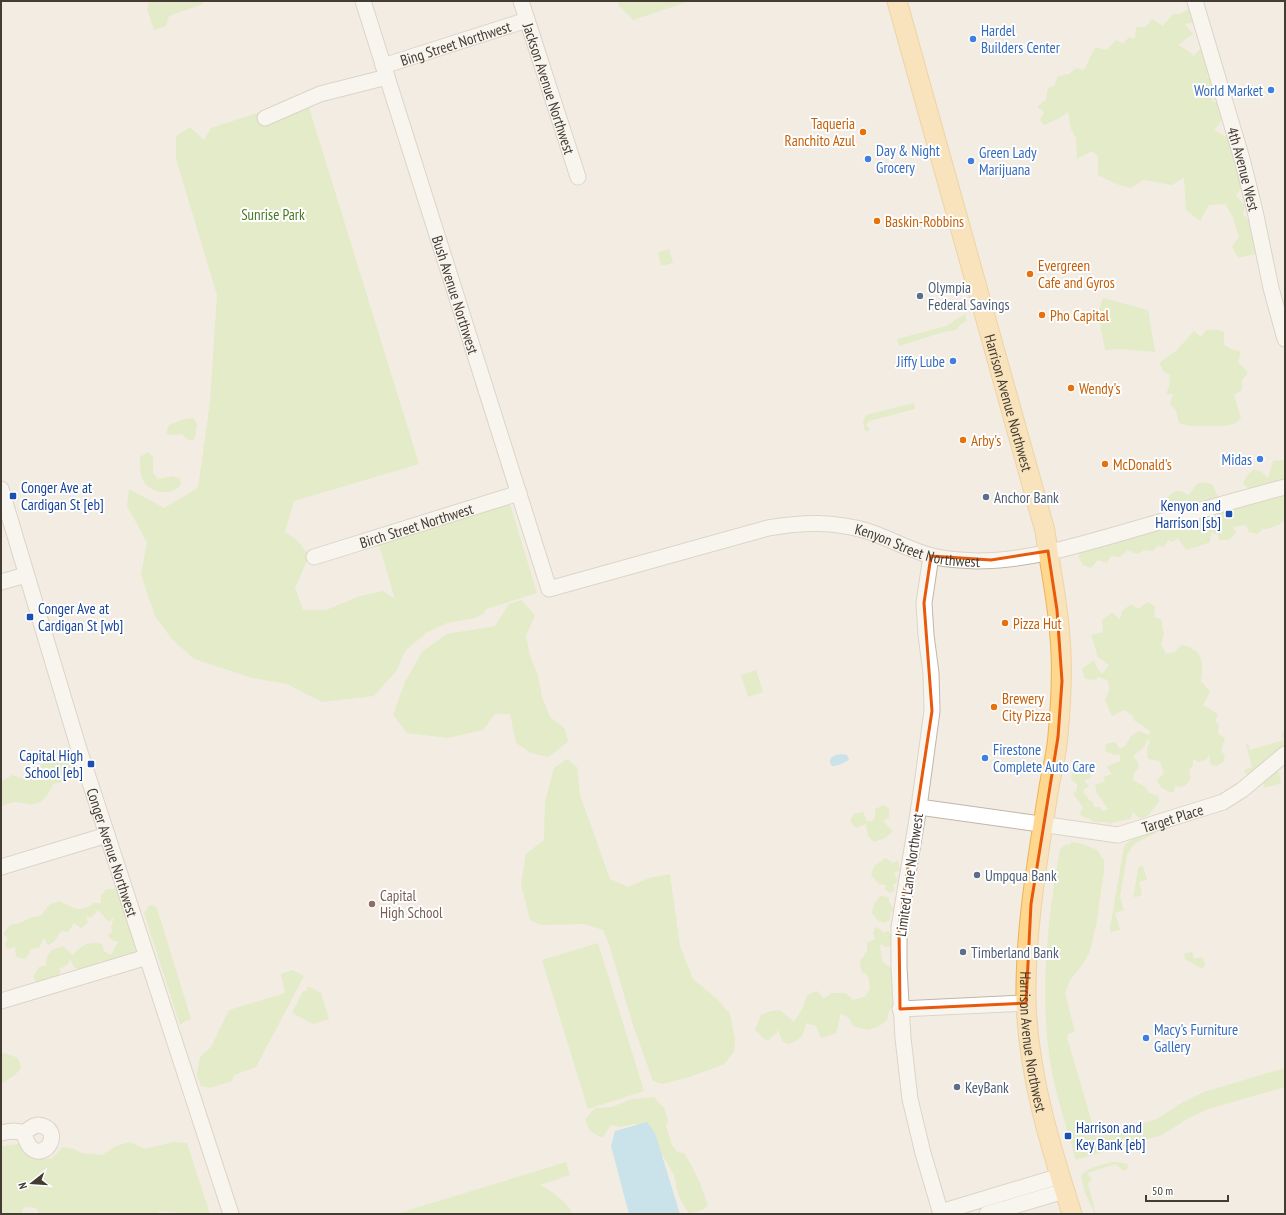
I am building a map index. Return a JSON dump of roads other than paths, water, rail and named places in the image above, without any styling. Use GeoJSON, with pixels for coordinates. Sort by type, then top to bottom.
{"type":"FeatureCollection","features":[{"type":"Feature","properties":{"kind":"main road","name":"Harrison Avenue Northwest"},"geometry":{"type":"LineString","coordinates":[[897,1],[1045,531],[1060,637],[1062,681],[1058,737],[1031,904],[1026,966],[1026,1003],[1030,1047],[1036,1083],[1062,1183],[1072,1214]]}},
{"type":"Feature","properties":{"kind":"street","name":"Bush Avenue Northwest"},"geometry":{"type":"LineString","coordinates":[[363,1],[549,589]]}},
{"type":"Feature","properties":{"kind":"street","name":"Jackson Avenue Northwest"},"geometry":{"type":"LineString","coordinates":[[521,1],[578,177]]}},
{"type":"Feature","properties":{"kind":"street","name":"4th Avenue West"},"geometry":{"type":"LineString","coordinates":[[1196,1],[1242,159],[1271,288],[1285,338]]}},
{"type":"Feature","properties":{"kind":"street","name":"Bing Street Northwest"},"geometry":{"type":"LineString","coordinates":[[265,118],[320,94],[527,20]]}},
{"type":"Feature","properties":{"kind":"street","name":"Kenyon Street Northwest"},"geometry":{"type":"LineString","coordinates":[[549,589],[761,530],[790,524],[815,522],[867,531],[931,556],[962,560],[991,560],[1025,556],[1071,547],[1285,487]]}},
{"type":"Feature","properties":{"kind":"street","name":"Conger Avenue Northwest"},"geometry":{"type":"LineString","coordinates":[[1,489],[78,746],[231,1214]]}},
{"type":"Feature","properties":{"kind":"street","name":"Birch Street Northwest"},"geometry":{"type":"LineString","coordinates":[[314,558],[519,493]]}},
{"type":"Feature","properties":{"kind":"street","name":"Limited Lane Northwest"},"geometry":{"type":"LineString","coordinates":[[931,556],[924,603],[931,673],[932,711],[919,807],[899,927],[899,967],[902,1038],[910,1099],[923,1153],[941,1213]]}},
{"type":"Feature","properties":{"kind":"street"},"geometry":{"type":"LineString","coordinates":[[1,582],[26,575]]}},
{"type":"Feature","properties":{"kind":"street","name":"Target Place"},"geometry":{"type":"LineString","coordinates":[[919,807],[1118,835],[1223,802],[1233,797],[1285,754]]}},
{"type":"Feature","properties":{"kind":"street"},"geometry":{"type":"LineString","coordinates":[[1,867],[107,835]]}},
{"type":"Feature","properties":{"kind":"street"},"geometry":{"type":"LineString","coordinates":[[1,1001],[147,957]]}},
{"type":"Feature","properties":{"kind":"street"},"geometry":{"type":"LineString","coordinates":[[900,1009],[1026,1003]]}},
{"type":"Feature","properties":{"kind":"street"},"geometry":{"type":"LineString","coordinates":[[1,1133],[11,1130],[18,1130],[23,1133]]}},
{"type":"Feature","properties":{"kind":"street"},"geometry":{"type":"LineString","coordinates":[[941,1213],[1062,1183]]}},
{"type":"Feature","properties":{"kind":"street"},"geometry":{"type":"LineString","coordinates":[[987,1214],[1062,1183]]}},
{"type":"Feature","properties":{"kind":"water"},"geometry":{"type":"Polygon","coordinates":[[[840,754],[847,755],[849,760],[832,766],[830,759],[840,754]]]}},
{"type":"Feature","properties":{"kind":"water"},"geometry":{"type":"Polygon","coordinates":[[[647,1122],[655,1133],[680,1214],[629,1214],[611,1146],[615,1131],[647,1122]]]}},
{"type":"Feature","properties":{"kind":"place","name":"Hardel Builders Center"},"geometry":{"type":"Point","coordinates":[973,39]}},
{"type":"Feature","properties":{"kind":"place","name":"World Market"},"geometry":{"type":"Point","coordinates":[1271,90]}},
{"type":"Feature","properties":{"kind":"place","name":"Taqueria Ranchito Azul"},"geometry":{"type":"Point","coordinates":[863,132]}},
{"type":"Feature","properties":{"kind":"place","name":"Day & Night Grocery"},"geometry":{"type":"Point","coordinates":[868,159]}},
{"type":"Feature","properties":{"kind":"place","name":"Green Lady Marijuana"},"geometry":{"type":"Point","coordinates":[971,161]}},
{"type":"Feature","properties":{"kind":"place","name":"Baskin-Robbins"},"geometry":{"type":"Point","coordinates":[877,221]}},
{"type":"Feature","properties":{"kind":"place","name":"Evergreen Cafe and Gyros"},"geometry":{"type":"Point","coordinates":[1030,274]}},
{"type":"Feature","properties":{"kind":"place","name":"Olympia Federal Savings"},"geometry":{"type":"Point","coordinates":[920,296]}},
{"type":"Feature","properties":{"kind":"place","name":"Pho Capital"},"geometry":{"type":"Point","coordinates":[1042,315]}},
{"type":"Feature","properties":{"kind":"place","name":"Jiffy Lube"},"geometry":{"type":"Point","coordinates":[953,361]}},
{"type":"Feature","properties":{"kind":"place","name":"Wendy's"},"geometry":{"type":"Point","coordinates":[1071,388]}},
{"type":"Feature","properties":{"kind":"place","name":"Arby's"},"geometry":{"type":"Point","coordinates":[963,440]}},
{"type":"Feature","properties":{"kind":"place","name":"Midas"},"geometry":{"type":"Point","coordinates":[1260,459]}},
{"type":"Feature","properties":{"kind":"place","name":"McDonald's"},"geometry":{"type":"Point","coordinates":[1105,464]}},
{"type":"Feature","properties":{"kind":"place","name":"Conger Ave at Cardigan St [eb]"},"geometry":{"type":"Point","coordinates":[13,496]}},
{"type":"Feature","properties":{"kind":"place","name":"Anchor Bank"},"geometry":{"type":"Point","coordinates":[986,497]}},
{"type":"Feature","properties":{"kind":"place","name":"Kenyon and Harrison [sb]"},"geometry":{"type":"Point","coordinates":[1229,514]}},
{"type":"Feature","properties":{"kind":"place","name":"Conger Ave at Cardigan St [wb]"},"geometry":{"type":"Point","coordinates":[30,617]}},
{"type":"Feature","properties":{"kind":"place","name":"Pizza Hut"},"geometry":{"type":"Point","coordinates":[1005,623]}},
{"type":"Feature","properties":{"kind":"place","name":"Brewery City Pizza"},"geometry":{"type":"Point","coordinates":[994,707]}},
{"type":"Feature","properties":{"kind":"place","name":"Firestone Complete Auto Care"},"geometry":{"type":"Point","coordinates":[985,758]}},
{"type":"Feature","properties":{"kind":"place","name":"Capital High School [eb]"},"geometry":{"type":"Point","coordinates":[91,764]}},
{"type":"Feature","properties":{"kind":"place","name":"Umpqua Bank"},"geometry":{"type":"Point","coordinates":[977,875]}},
{"type":"Feature","properties":{"kind":"place","name":"Capital High School"},"geometry":{"type":"Point","coordinates":[372,904]}},
{"type":"Feature","properties":{"kind":"place","name":"Timberland Bank"},"geometry":{"type":"Point","coordinates":[963,952]}},
{"type":"Feature","properties":{"kind":"place","name":"Macy's Furniture Gallery"},"geometry":{"type":"Point","coordinates":[1146,1038]}},
{"type":"Feature","properties":{"kind":"place","name":"KeyBank"},"geometry":{"type":"Point","coordinates":[957,1087]}},
{"type":"Feature","properties":{"kind":"place","name":"Harrison and Key Bank [eb]"},"geometry":{"type":"Point","coordinates":[1068,1136]}},
{"type":"Feature","properties":{"kind":"park label","name":"Sunrise Park"},"geometry":{"type":"Point","coordinates":[273,214]}}]}
